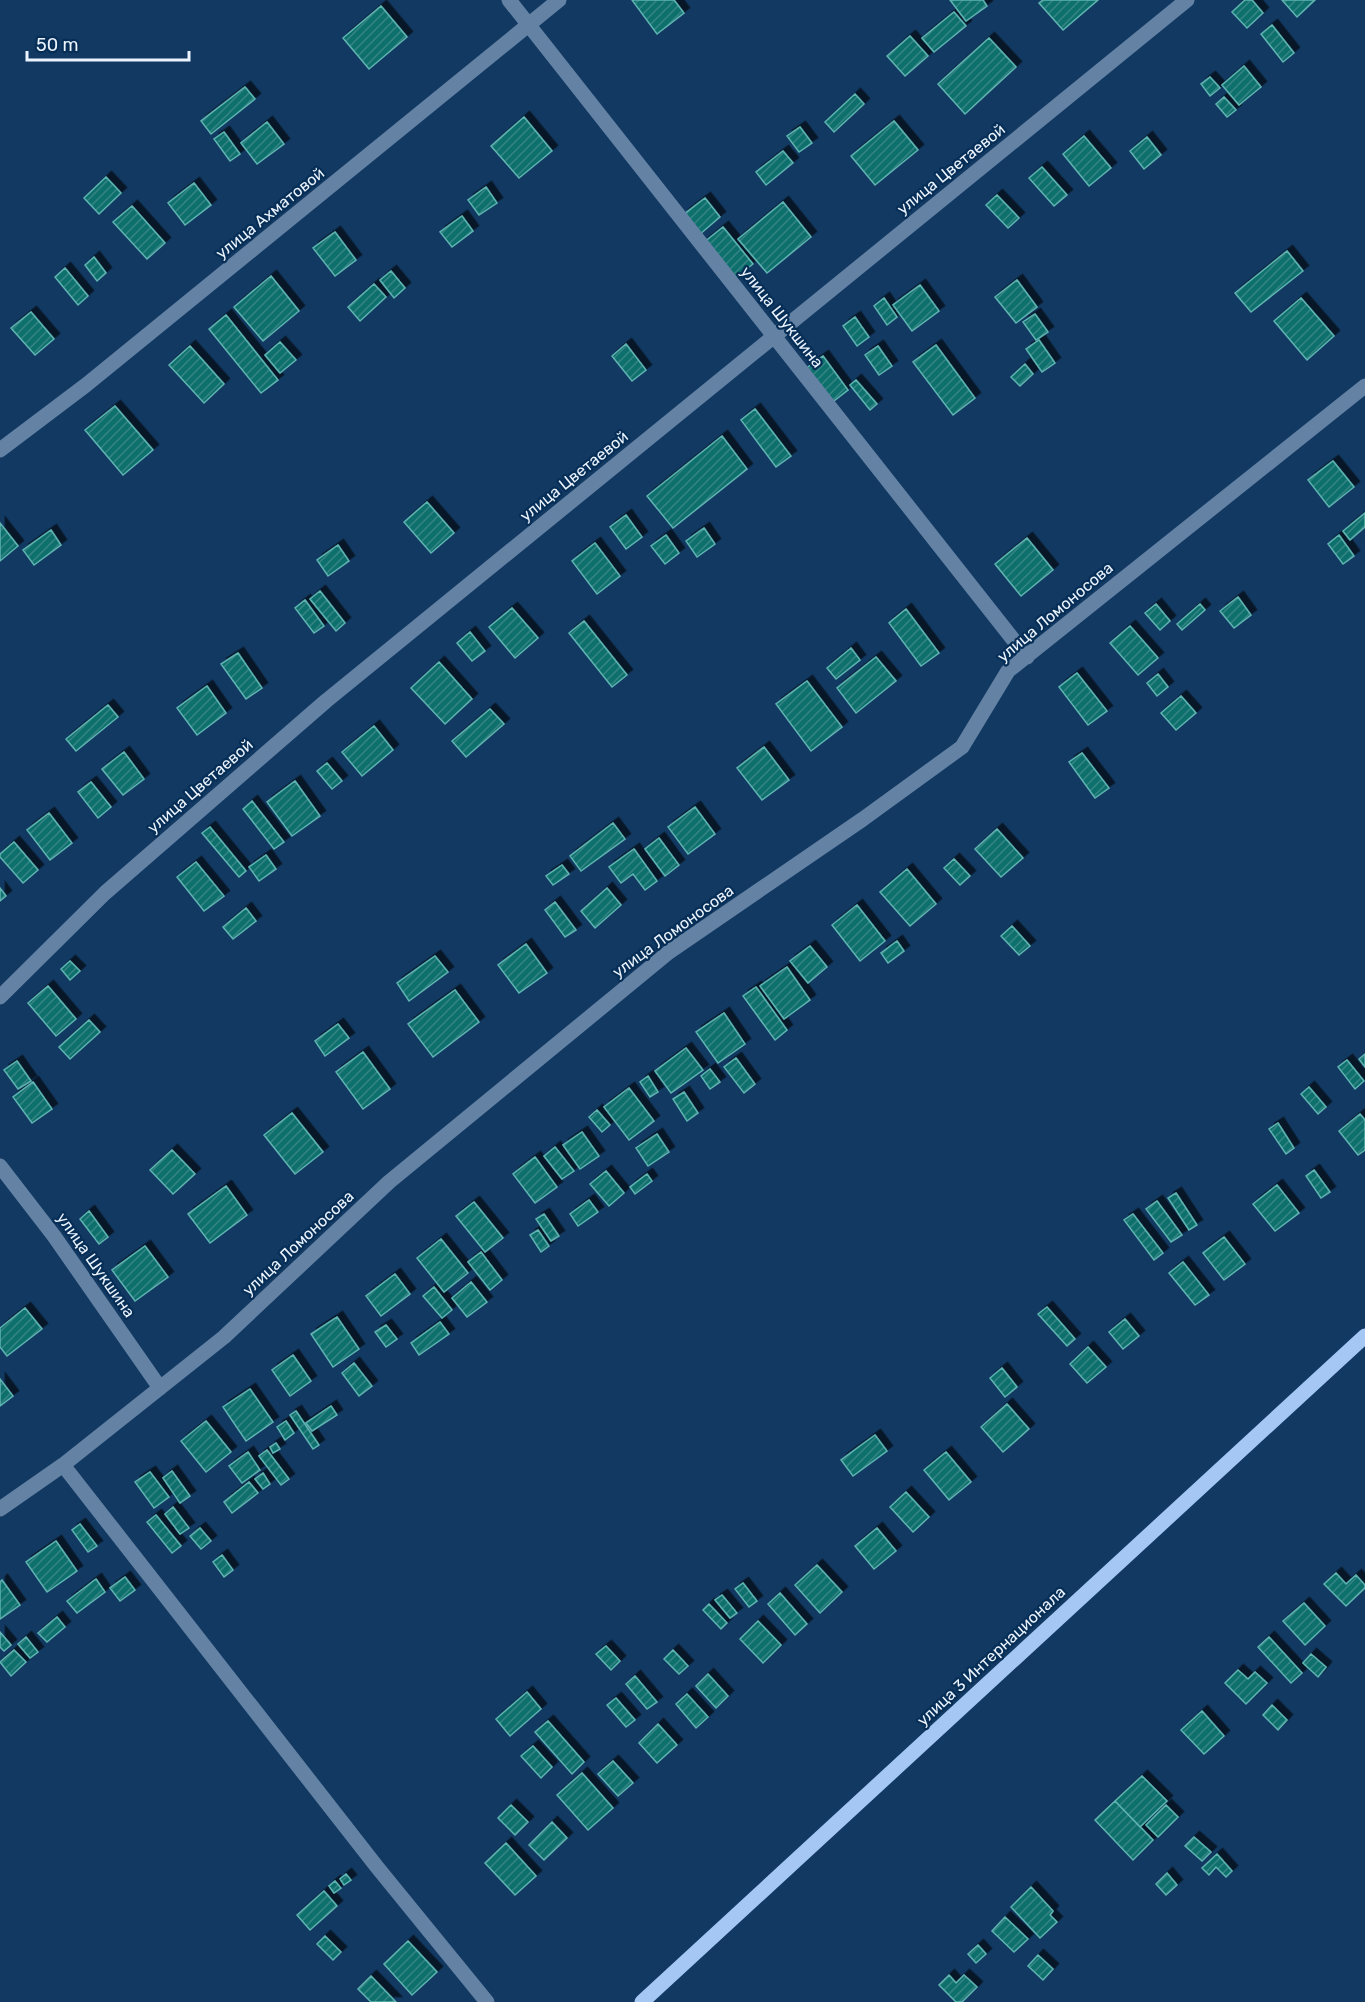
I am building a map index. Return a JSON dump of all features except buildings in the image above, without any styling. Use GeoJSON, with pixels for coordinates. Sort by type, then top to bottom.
{"type":"FeatureCollection","features":[{"type":"Feature","properties":{"kind":"main road","name":"улица 3 Интернационала"},"geometry":{"type":"LineString","coordinates":[[642,2002],[1365,1336]]}},
{"type":"Feature","properties":{"kind":"street","name":"улица Шукшина"},"geometry":{"type":"LineString","coordinates":[[509,0],[1027,657]]}},
{"type":"Feature","properties":{"kind":"street","name":"улица Ахматовой"},"geometry":{"type":"LineString","coordinates":[[0,450],[104,370],[560,0]]}},
{"type":"Feature","properties":{"kind":"street","name":"улица Цветаевой"},"geometry":{"type":"LineString","coordinates":[[0,997],[105,893],[318,708],[1187,0]]}},
{"type":"Feature","properties":{"kind":"street","name":"улица Ломоносова"},"geometry":{"type":"LineString","coordinates":[[0,1509],[63,1465],[224,1337],[389,1182],[669,952],[854,826],[962,747],[1008,671],[1365,386]]}},
{"type":"Feature","properties":{"kind":"street","name":"улица Шукшина"},"geometry":{"type":"LineString","coordinates":[[0,1166],[54,1236],[160,1388]]}},
{"type":"Feature","properties":{"kind":"street"},"geometry":{"type":"LineString","coordinates":[[63,1465],[377,1867],[487,2002]]}}]}
